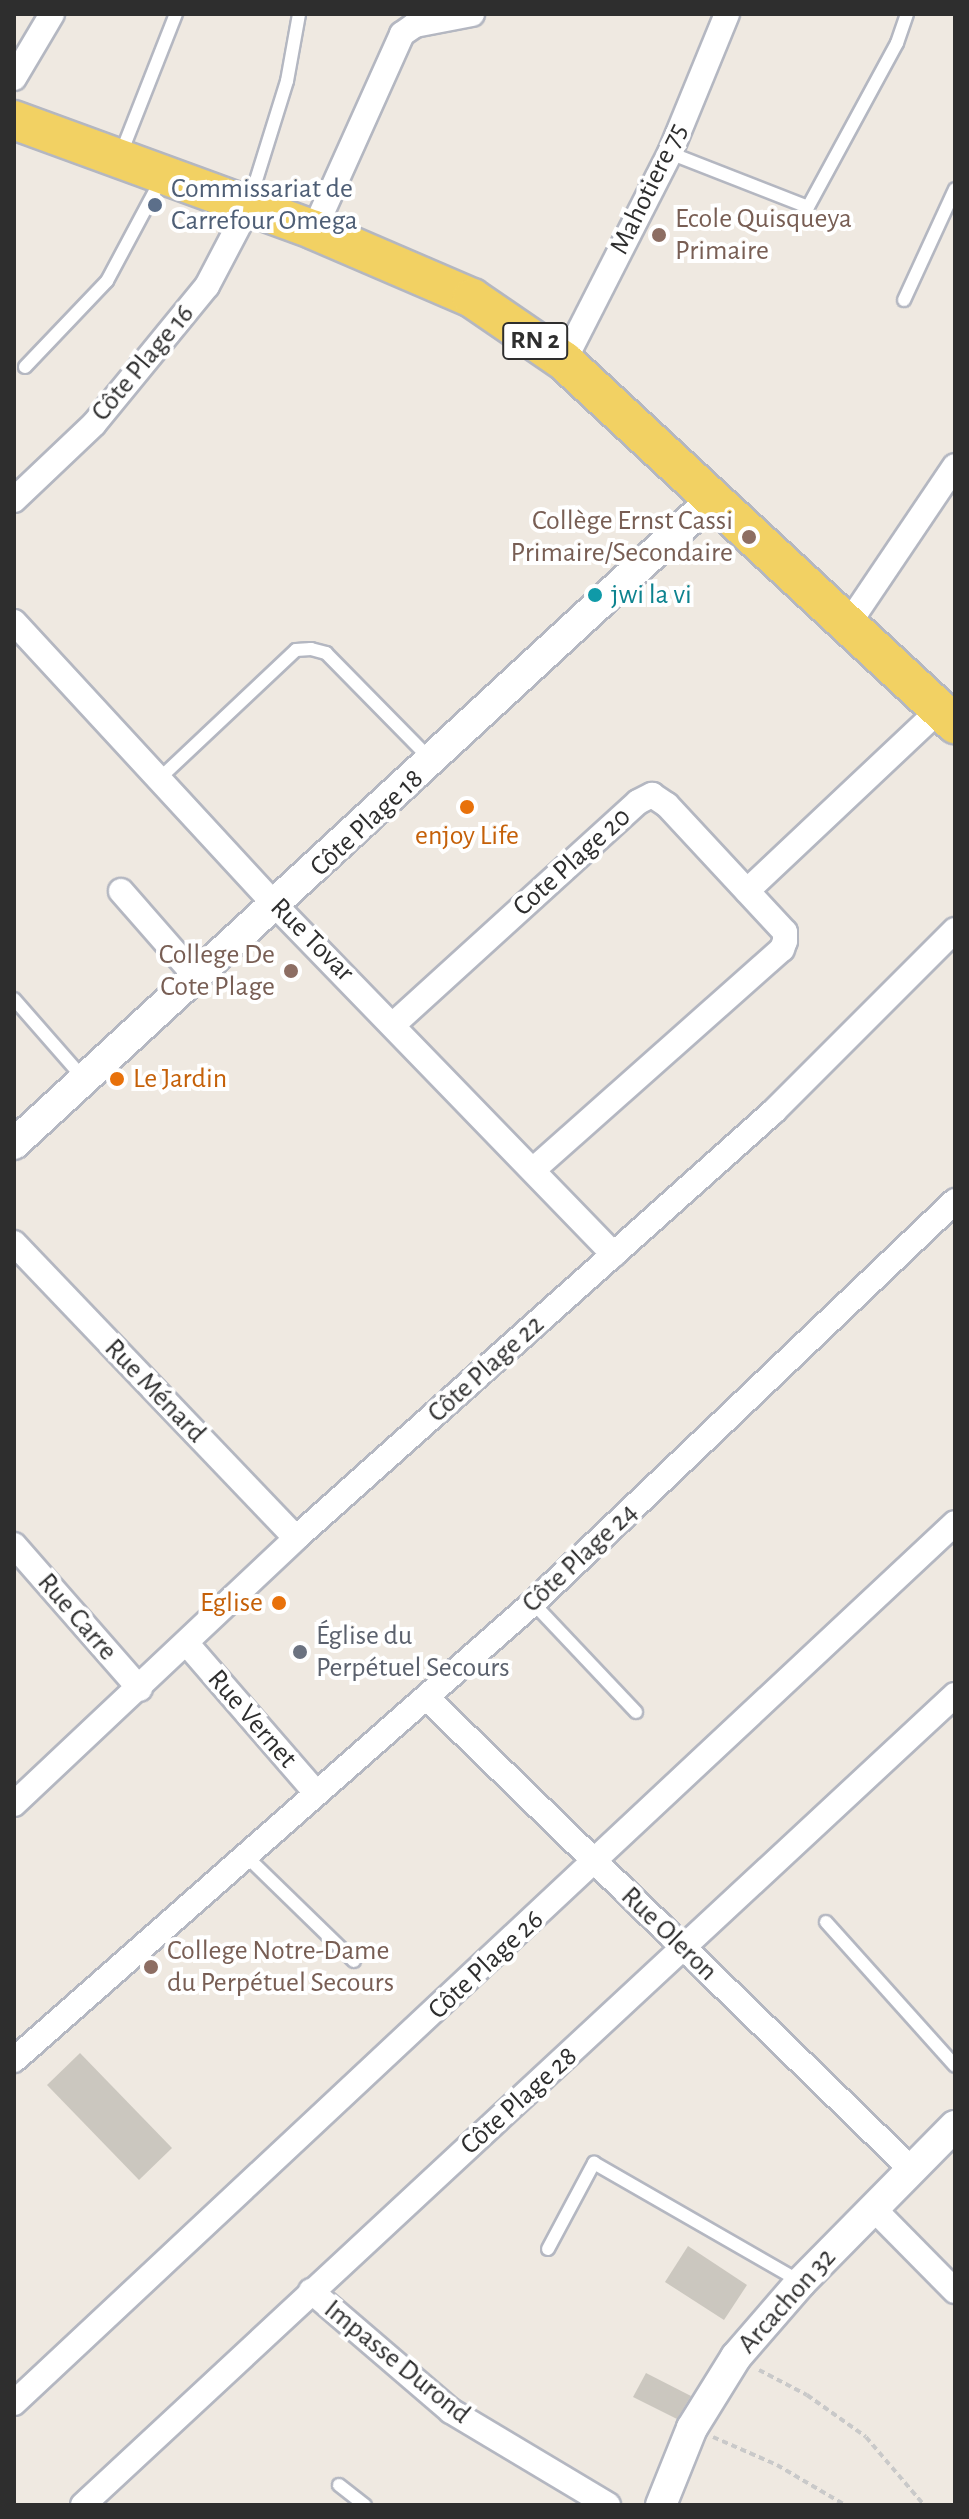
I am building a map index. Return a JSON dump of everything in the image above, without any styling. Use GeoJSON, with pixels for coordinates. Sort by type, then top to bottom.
{"type":"FeatureCollection","features":[{"type":"Feature","properties":{"kind":"main road","name":"RN 2"},"geometry":{"type":"LineString","coordinates":[[14,120],[162,177],[314,230],[472,298],[564,361],[715,497],[947,717]]}},
{"type":"Feature","properties":{"kind":"street"},"geometry":{"type":"LineString","coordinates":[[14,78],[52,14]]}},
{"type":"Feature","properties":{"kind":"street"},"geometry":{"type":"LineString","coordinates":[[314,230],[402,34],[415,25],[472,14]]}},
{"type":"Feature","properties":{"kind":"street","name":"Mahotiere 75"},"geometry":{"type":"LineString","coordinates":[[564,361],[670,153],[727,14]]}},
{"type":"Feature","properties":{"kind":"street","name":"Côte Plage 16"},"geometry":{"type":"LineString","coordinates":[[14,500],[94,424],[207,286],[248,208]]}},
{"type":"Feature","properties":{"kind":"street"},"geometry":{"type":"LineString","coordinates":[[849,623],[955,466]]}},
{"type":"Feature","properties":{"kind":"street","name":"Côte Plage 18"},"geometry":{"type":"LineString","coordinates":[[14,1144],[277,907],[715,497]]}},
{"type":"Feature","properties":{"kind":"street","name":"Rue Tovar"},"geometry":{"type":"LineString","coordinates":[[14,622],[277,907],[395,1023],[614,1255]]}},
{"type":"Feature","properties":{"kind":"street"},"geometry":{"type":"LineString","coordinates":[[747,891],[947,717]]}},
{"type":"Feature","properties":{"kind":"street","name":"Cote Plage 20"},"geometry":{"type":"LineString","coordinates":[[395,1023],[645,798],[660,799],[747,891],[785,932],[782,949],[533,1170]]}},
{"type":"Feature","properties":{"kind":"street"},"geometry":{"type":"LineString","coordinates":[[121,891],[198,979]]}},
{"type":"Feature","properties":{"kind":"street","name":"Côte Plage 22"},"geometry":{"type":"LineString","coordinates":[[14,1804],[188,1645],[296,1538],[774,1111],[955,930]]}},
{"type":"Feature","properties":{"kind":"street","name":"Côte Plage 24"},"geometry":{"type":"LineString","coordinates":[[14,2060],[244,1853],[428,1699],[955,1201]]}},
{"type":"Feature","properties":{"kind":"street","name":"Rue Ménard"},"geometry":{"type":"LineString","coordinates":[[14,1243],[296,1538]]}},
{"type":"Feature","properties":{"kind":"street","name":"Côte Plage 26"},"geometry":{"type":"LineString","coordinates":[[14,2403],[596,1863],[955,1523]]}},
{"type":"Feature","properties":{"kind":"street","name":"Rue Carre"},"geometry":{"type":"LineString","coordinates":[[14,1545],[140,1689]]}},
{"type":"Feature","properties":{"kind":"street","name":"Rue Vernet"},"geometry":{"type":"LineString","coordinates":[[188,1645],[316,1793]]}},
{"type":"Feature","properties":{"kind":"street","name":"Côte Plage 28"},"geometry":{"type":"LineString","coordinates":[[83,2505],[955,1695]]}},
{"type":"Feature","properties":{"kind":"street","name":"Rue Oleron"},"geometry":{"type":"LineString","coordinates":[[428,1699],[911,2169]]}},
{"type":"Feature","properties":{"kind":"street","name":"Arcachon 32"},"geometry":{"type":"LineString","coordinates":[[661,2505],[692,2428],[736,2357],[801,2282],[955,2126]]}},
{"type":"Feature","properties":{"kind":"street"},"geometry":{"type":"LineString","coordinates":[[874,2209],[955,2291]]}},
{"type":"Feature","properties":{"kind":"street","name":"Impasse Durond"},"geometry":{"type":"LineString","coordinates":[[311,2291],[451,2411],[608,2505]]}},
{"type":"Feature","properties":{"kind":"lane"},"geometry":{"type":"LineString","coordinates":[[119,160],[176,14]]}},
{"type":"Feature","properties":{"kind":"lane"},"geometry":{"type":"LineString","coordinates":[[248,208],[287,81],[299,14]]}},
{"type":"Feature","properties":{"kind":"lane"},"geometry":{"type":"LineString","coordinates":[[670,153],[808,207],[897,43],[907,14]]}},
{"type":"Feature","properties":{"kind":"lane"},"geometry":{"type":"LineString","coordinates":[[25,367],[107,281],[162,177]]}},
{"type":"Feature","properties":{"kind":"lane"},"geometry":{"type":"LineString","coordinates":[[904,300],[955,189]]}},
{"type":"Feature","properties":{"kind":"lane"},"geometry":{"type":"LineString","coordinates":[[159,779],[296,650],[311,649],[326,653],[433,761]]}},
{"type":"Feature","properties":{"kind":"lane"},"geometry":{"type":"LineString","coordinates":[[14,999],[86,1081]]}},
{"type":"Feature","properties":{"kind":"lane"},"geometry":{"type":"LineString","coordinates":[[533,1603],[636,1712]]}},
{"type":"Feature","properties":{"kind":"lane"},"geometry":{"type":"LineString","coordinates":[[244,1853],[354,1961]]}},
{"type":"Feature","properties":{"kind":"lane"},"geometry":{"type":"LineString","coordinates":[[826,1922],[955,2066]]}},
{"type":"Feature","properties":{"kind":"lane"},"geometry":{"type":"LineString","coordinates":[[548,2249],[594,2163],[801,2282]]}},
{"type":"Feature","properties":{"kind":"lane"},"geometry":{"type":"LineString","coordinates":[[339,2485],[365,2505]]}},
{"type":"Feature","properties":{"kind":"path"},"geometry":{"type":"LineString","coordinates":[[736,2357],[807,2395],[866,2437],[924,2505]]}},
{"type":"Feature","properties":{"kind":"path"},"geometry":{"type":"LineString","coordinates":[[692,2428],[777,2465],[845,2505]]}},
{"type":"Feature","properties":{"kind":"building"},"geometry":{"type":"Polygon","coordinates":[[[80,2053],[172,2148],[139,2180],[47,2085],[80,2053]]]}},
{"type":"Feature","properties":{"kind":"building"},"geometry":{"type":"Polygon","coordinates":[[[688,2246],[747,2285],[724,2320],[665,2282],[688,2246]]]}},
{"type":"Feature","properties":{"kind":"building"},"geometry":{"type":"Polygon","coordinates":[[[646,2373],[691,2396],[677,2419],[633,2397],[646,2373]]]}},
{"type":"Feature","properties":{"kind":"place","name":"Commissariat de Carrefour Omega"},"geometry":{"type":"Point","coordinates":[155,205]}},
{"type":"Feature","properties":{"kind":"place","name":"Ecole Quisqueya Primaire"},"geometry":{"type":"Point","coordinates":[659,235]}},
{"type":"Feature","properties":{"kind":"place","name":"Collège Ernst Cassi Primaire/Secondaire"},"geometry":{"type":"Point","coordinates":[749,537]}},
{"type":"Feature","properties":{"kind":"place","name":"jwi la vi"},"geometry":{"type":"Point","coordinates":[595,595]}},
{"type":"Feature","properties":{"kind":"place","name":"enjoy Life"},"geometry":{"type":"Point","coordinates":[467,807]}},
{"type":"Feature","properties":{"kind":"place","name":"College De Cote Plage"},"geometry":{"type":"Point","coordinates":[291,971]}},
{"type":"Feature","properties":{"kind":"place","name":"Le Jardin"},"geometry":{"type":"Point","coordinates":[117,1079]}},
{"type":"Feature","properties":{"kind":"place","name":"Eglise"},"geometry":{"type":"Point","coordinates":[279,1603]}},
{"type":"Feature","properties":{"kind":"place","name":"Église du Perpétuel Secours"},"geometry":{"type":"Point","coordinates":[300,1652]}},
{"type":"Feature","properties":{"kind":"place","name":"College Notre-Dame du Perpétuel Secours"},"geometry":{"type":"Point","coordinates":[151,1967]}}]}
